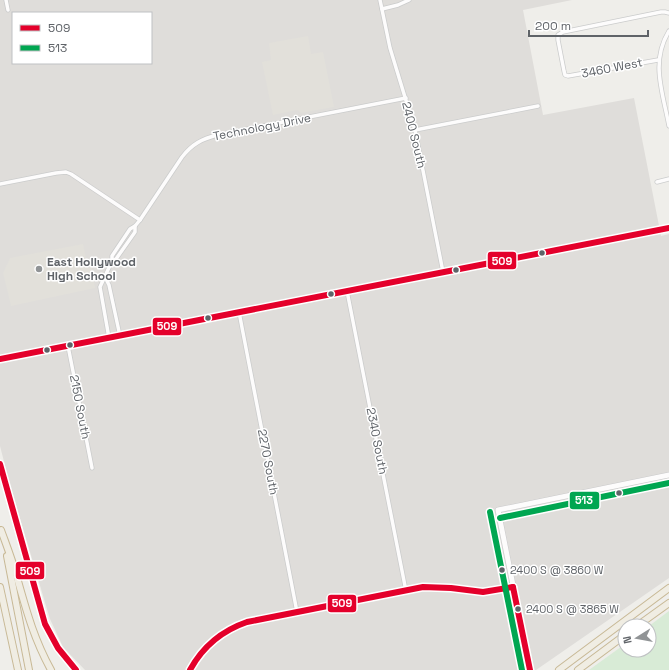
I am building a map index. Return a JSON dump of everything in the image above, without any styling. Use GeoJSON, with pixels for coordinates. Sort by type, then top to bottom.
{"type":"FeatureCollection","features":[{"type":"Feature","properties":{"kind":"highway"},"geometry":{"type":"LineString","coordinates":[[0,528],[29,670]]}},
{"type":"Feature","properties":{"kind":"highway"},"geometry":{"type":"LineString","coordinates":[[0,528],[16,573],[34,634],[51,670]]}},
{"type":"Feature","properties":{"kind":"highway"},"geometry":{"type":"LineString","coordinates":[[0,587],[18,670]]}},
{"type":"Feature","properties":{"kind":"highway"},"geometry":{"type":"LineString","coordinates":[[559,670],[669,588]]}},
{"type":"Feature","properties":{"kind":"highway"},"geometry":{"type":"LineString","coordinates":[[648,618],[669,603]]}},
{"type":"Feature","properties":{"kind":"highway"},"geometry":{"type":"LineString","coordinates":[[578,670],[617,641]]}},
{"type":"Feature","properties":{"kind":"street"},"geometry":{"type":"LineString","coordinates":[[6,0],[8,10]]}},
{"type":"Feature","properties":{"kind":"street","name":"2400 South"},"geometry":{"type":"LineString","coordinates":[[380,0],[390,48],[415,130],[443,272]]}},
{"type":"Feature","properties":{"kind":"street"},"geometry":{"type":"LineString","coordinates":[[382,9],[398,5],[409,0]]}},
{"type":"Feature","properties":{"kind":"street","name":"3460 West"},"geometry":{"type":"LineString","coordinates":[[658,60],[566,76],[558,34],[661,12],[669,13]]}},
{"type":"Feature","properties":{"kind":"street"},"geometry":{"type":"LineString","coordinates":[[669,31],[664,40],[658,60],[659,77],[669,126]]}},
{"type":"Feature","properties":{"kind":"street","name":"Technology Drive"},"geometry":{"type":"LineString","coordinates":[[109,338],[100,287],[112,261],[116,259],[135,232],[135,226],[186,153],[196,143],[217,135],[406,98]]}},
{"type":"Feature","properties":{"kind":"street"},"geometry":{"type":"LineString","coordinates":[[415,130],[538,106]]}},
{"type":"Feature","properties":{"kind":"street"},"geometry":{"type":"LineString","coordinates":[[0,184],[66,172],[140,220]]}},
{"type":"Feature","properties":{"kind":"street"},"geometry":{"type":"LineString","coordinates":[[657,182],[669,179]]}},
{"type":"Feature","properties":{"kind":"street"},"geometry":{"type":"LineString","coordinates":[[0,359],[669,228]]}},
{"type":"Feature","properties":{"kind":"street"},"geometry":{"type":"LineString","coordinates":[[105,277],[109,285],[120,336]]}},
{"type":"Feature","properties":{"kind":"street","name":"2340 South"},"geometry":{"type":"LineString","coordinates":[[347,291],[406,591]]}},
{"type":"Feature","properties":{"kind":"street","name":"2270 South"},"geometry":{"type":"LineString","coordinates":[[239,312],[297,612]]}},
{"type":"Feature","properties":{"kind":"street","name":"2150 South"},"geometry":{"type":"LineString","coordinates":[[68,346],[92,468]]}},
{"type":"Feature","properties":{"kind":"street"},"geometry":{"type":"LineString","coordinates":[[0,464],[45,624],[52,639],[76,670]]}},
{"type":"Feature","properties":{"kind":"street"},"geometry":{"type":"LineString","coordinates":[[530,670],[498,510],[669,475]]}},
{"type":"Feature","properties":{"kind":"street"},"geometry":{"type":"LineString","coordinates":[[190,670],[202,650],[213,640],[226,630],[247,622],[431,587],[483,592],[513,587]]}},
{"type":"Feature","properties":{"kind":"shaded area"},"geometry":{"type":"Polygon","coordinates":[[[0,0],[572,0],[523,10],[543,115],[634,98],[661,236],[669,234],[669,578],[536,670],[85,670],[63,647],[50,619],[10,485],[0,446],[0,0]]]}},
{"type":"Feature","properties":{"kind":"shaded area"},"geometry":{"type":"Polygon","coordinates":[[[308,36],[311,54],[323,52],[334,107],[301,113],[297,110],[273,115],[262,62],[271,60],[269,43],[308,36]]]}},
{"type":"Feature","properties":{"kind":"shaded area","name":"East Hollywood High School"},"geometry":{"type":"Polygon","coordinates":[[[83,244],[88,268],[92,268],[95,288],[11,306],[3,273],[10,258],[83,244]]]}},
{"type":"Feature","properties":{"kind":"green space"},"geometry":{"type":"Polygon","coordinates":[[[669,611],[669,670],[589,670],[617,650],[617,658],[657,658],[657,620],[669,611]]]}},
{"type":"Feature","properties":{"kind":"transit line","name":"509"},"geometry":{"type":"LineString","coordinates":[[0,359],[669,228]]}},
{"type":"Feature","properties":{"kind":"transit line","name":"509"},"geometry":{"type":"LineString","coordinates":[[0,464],[45,624],[58,648],[76,670]]}},
{"type":"Feature","properties":{"kind":"transit line","name":"513"},"geometry":{"type":"LineString","coordinates":[[500,518],[669,483]]}},
{"type":"Feature","properties":{"kind":"transit line","name":"513"},"geometry":{"type":"LineString","coordinates":[[490,512],[522,670]]}},
{"type":"Feature","properties":{"kind":"transit line","name":"509"},"geometry":{"type":"LineString","coordinates":[[190,670],[195,661],[214,640],[229,630],[247,622],[423,587],[451,588],[483,592],[513,587]]}},
{"type":"Feature","properties":{"kind":"transit line","name":"509"},"geometry":{"type":"LineString","coordinates":[[513,587],[530,670]]}},
{"type":"Feature","properties":{"kind":"place","name":"East Hollywood High School"},"geometry":{"type":"Point","coordinates":[39,269]}},
{"type":"Feature","properties":{"kind":"place","name":"2400 S @ 3860 W"},"geometry":{"type":"Point","coordinates":[502,570]}},
{"type":"Feature","properties":{"kind":"place","name":"2400 S @ 3865 W"},"geometry":{"type":"Point","coordinates":[518,609]}}]}
